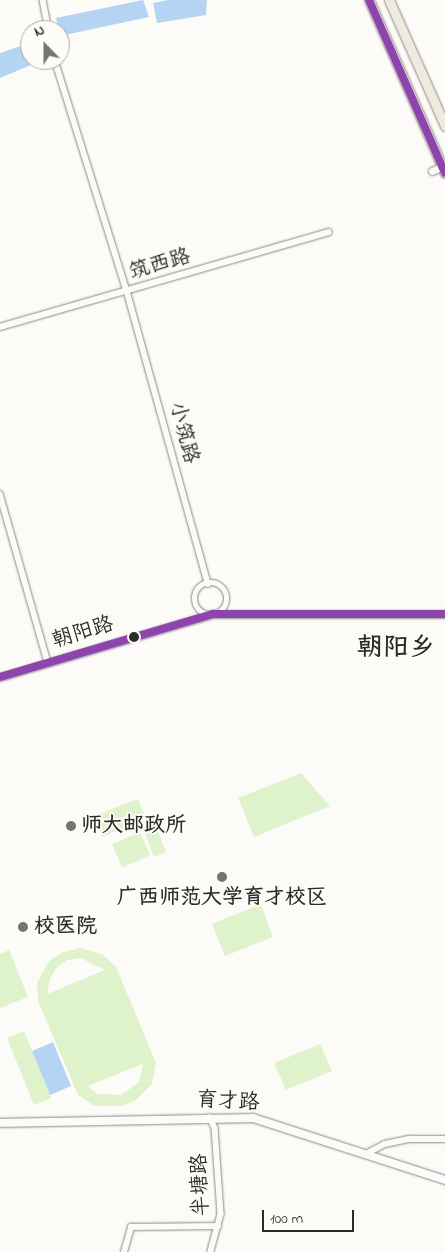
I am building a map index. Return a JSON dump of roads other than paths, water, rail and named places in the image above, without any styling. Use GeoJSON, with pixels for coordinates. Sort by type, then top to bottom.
{"type":"FeatureCollection","features":[{"type":"Feature","properties":{"kind":"main road"},"geometry":{"type":"LineString","coordinates":[[369,0],[444,168]]}},
{"type":"Feature","properties":{"kind":"main road"},"geometry":{"type":"LineString","coordinates":[[389,0],[445,126]]}},
{"type":"Feature","properties":{"kind":"main road","name":"育才路"},"geometry":{"type":"LineString","coordinates":[[0,1123],[210,1117],[268,1121],[445,1180]]}},
{"type":"Feature","properties":{"kind":"street"},"geometry":{"type":"LineString","coordinates":[[43,0],[47,20]]}},
{"type":"Feature","properties":{"kind":"street","name":"小筑路"},"geometry":{"type":"LineString","coordinates":[[58,70],[127,292],[208,584]]}},
{"type":"Feature","properties":{"kind":"street"},"geometry":{"type":"LineString","coordinates":[[432,170],[444,168]]}},
{"type":"Feature","properties":{"kind":"street","name":"筑西路"},"geometry":{"type":"LineString","coordinates":[[0,327],[127,292],[329,232]]}},
{"type":"Feature","properties":{"kind":"street"},"geometry":{"type":"LineString","coordinates":[[0,494],[48,662]]}},
{"type":"Feature","properties":{"kind":"street"},"geometry":{"type":"LineString","coordinates":[[208,584],[222,587],[227,596],[225,606],[213,614],[203,612],[196,604],[199,589],[208,584]]}},
{"type":"Feature","properties":{"kind":"street","name":"朝阳路"},"geometry":{"type":"LineString","coordinates":[[0,677],[213,614],[445,614]]}},
{"type":"Feature","properties":{"kind":"street","name":"半塘路"},"geometry":{"type":"LineString","coordinates":[[210,1117],[214,1128],[221,1214],[211,1252]]}},
{"type":"Feature","properties":{"kind":"street"},"geometry":{"type":"LineString","coordinates":[[366,1154],[385,1144],[409,1139],[445,1139]]}},
{"type":"Feature","properties":{"kind":"street"},"geometry":{"type":"LineString","coordinates":[[124,1252],[131,1227],[218,1226]]}},
{"type":"Feature","properties":{"kind":"water"},"geometry":{"type":"Polygon","coordinates":[[[143,0],[149,17],[70,34],[70,20],[56,20],[56,18],[143,0]]]}},
{"type":"Feature","properties":{"kind":"water"},"geometry":{"type":"Polygon","coordinates":[[[168,0],[207,0],[206,15],[157,23],[153,3],[168,0]]]}},
{"type":"Feature","properties":{"kind":"water"},"geometry":{"type":"Polygon","coordinates":[[[20,46],[20,70],[0,78],[0,53],[20,46]]]}},
{"type":"Feature","properties":{"kind":"water"},"geometry":{"type":"Polygon","coordinates":[[[53,1042],[71,1086],[50,1095],[32,1051],[53,1042]]]}},
{"type":"Feature","properties":{"kind":"place","name":"师大邮政所"},"geometry":{"type":"Point","coordinates":[71,826]}},
{"type":"Feature","properties":{"kind":"place","name":"广西师范大学育才校区"},"geometry":{"type":"Point","coordinates":[222,877]}},
{"type":"Feature","properties":{"kind":"place","name":"校医院"},"geometry":{"type":"Point","coordinates":[23,927]}},
{"type":"Feature","properties":{"kind":"district","name":"朝阳乡"},"geometry":{"type":"Point","coordinates":[396,650]}}]}
